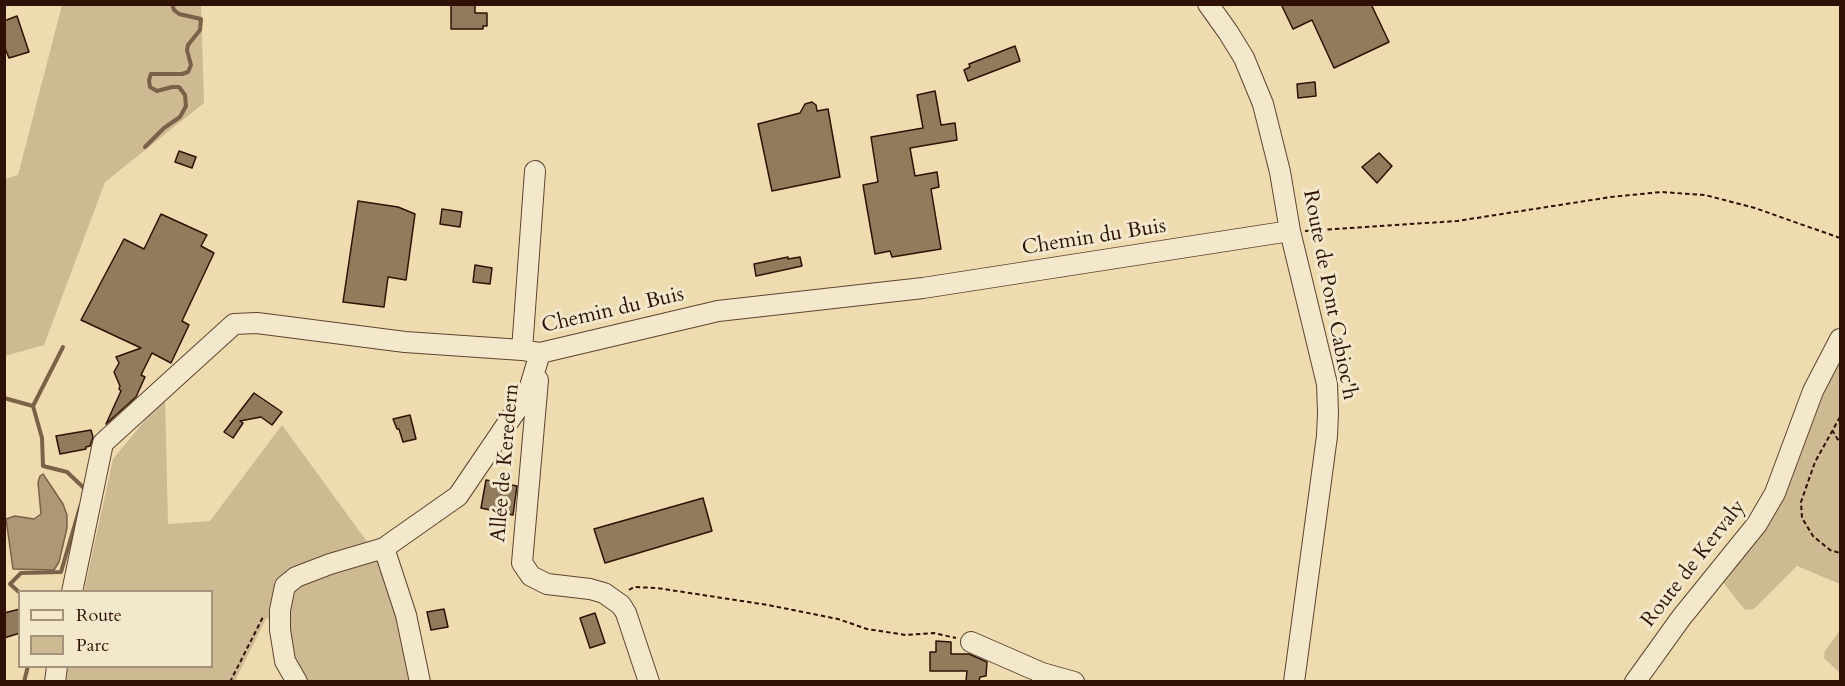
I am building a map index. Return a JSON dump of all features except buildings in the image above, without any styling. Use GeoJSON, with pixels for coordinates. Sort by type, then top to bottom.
{"type":"FeatureCollection","features":[{"type":"Feature","properties":{"kind":"street","name":"Route de Pont Cabioc'h"},"geometry":{"type":"LineString","coordinates":[[1208,4],[1244,58],[1263,104],[1326,384],[1328,413],[1294,681]]}},
{"type":"Feature","properties":{"kind":"street"},"geometry":{"type":"LineString","coordinates":[[297,681],[285,661],[280,630],[280,610],[285,586],[296,577],[384,548],[458,496],[528,393],[535,171]]}},
{"type":"Feature","properties":{"kind":"street","name":"Chemin du Buis"},"geometry":{"type":"LineString","coordinates":[[72,590],[103,443],[234,324],[257,323],[405,342],[531,351],[718,311],[923,288],[1290,231]]}},
{"type":"Feature","properties":{"kind":"street","name":"Route de Kervaly"},"geometry":{"type":"LineString","coordinates":[[1635,681],[1681,618],[1758,524],[1775,493],[1813,391],[1840,339]]}},
{"type":"Feature","properties":{"kind":"street","name":"Allée de Keredern"},"geometry":{"type":"LineString","coordinates":[[531,351],[522,563],[531,576],[547,584],[590,589],[613,598]]}},
{"type":"Feature","properties":{"kind":"street"},"geometry":{"type":"LineString","coordinates":[[384,548],[406,615],[420,681]]}},
{"type":"Feature","properties":{"kind":"street"},"geometry":{"type":"LineString","coordinates":[[613,598],[626,614],[649,681]]}},
{"type":"Feature","properties":{"kind":"street"},"geometry":{"type":"LineString","coordinates":[[970,642],[1042,673],[1074,681]]}},
{"type":"Feature","properties":{"kind":"path"},"geometry":{"type":"LineString","coordinates":[[1290,231],[1457,221],[1611,197],[1661,192],[1705,195],[1755,208],[1840,238]]}},
{"type":"Feature","properties":{"kind":"path"},"geometry":{"type":"LineString","coordinates":[[1840,417],[1815,462],[1801,502],[1802,518],[1813,536],[1830,550],[1840,553]]}},
{"type":"Feature","properties":{"kind":"path"},"geometry":{"type":"LineString","coordinates":[[1832,430],[1840,443]]}},
{"type":"Feature","properties":{"kind":"path"},"geometry":{"type":"LineString","coordinates":[[613,598],[634,587],[657,588],[768,605],[838,620],[867,629],[906,635],[934,633],[970,642]]}},
{"type":"Feature","properties":{"kind":"path"},"geometry":{"type":"LineString","coordinates":[[230,681],[265,614]]}},
{"type":"Feature","properties":{"kind":"green space"},"geometry":{"type":"Polygon","coordinates":[[[62,5],[201,5],[204,103],[105,182],[44,345],[5,356],[5,179],[18,175],[62,5]]]}},
{"type":"Feature","properties":{"kind":"green space"},"geometry":{"type":"Polygon","coordinates":[[[1840,354],[1840,584],[1797,566],[1754,609],[1745,610],[1722,581],[1840,354]]]}},
{"type":"Feature","properties":{"kind":"green space"},"geometry":{"type":"Polygon","coordinates":[[[165,396],[168,524],[210,521],[282,425],[403,591],[422,681],[303,681],[267,617],[235,681],[64,682],[67,668],[213,668],[213,590],[84,590],[113,459],[165,396]]]}},
{"type":"Feature","properties":{"kind":"green space"},"geometry":{"type":"Polygon","coordinates":[[[1840,630],[1840,673],[1824,658],[1825,651],[1840,630]]]}},
{"type":"Feature","properties":{"kind":"shaded area"},"geometry":{"type":"Polygon","coordinates":[[[43,474],[63,504],[67,515],[67,528],[59,562],[54,570],[13,569],[6,519],[15,516],[34,519],[41,514],[38,483],[43,474]]]}},
{"type":"Feature","properties":{"kind":"waterway"},"geometry":{"type":"LineString","coordinates":[[145,147],[164,128],[180,117],[186,106],[185,95],[179,87],[157,91],[150,87],[149,80],[151,74],[188,72],[191,65],[188,45],[200,30],[201,19],[179,14],[174,10],[172,4]]}},
{"type":"Feature","properties":{"kind":"waterway"},"geometry":{"type":"LineString","coordinates":[[63,347],[33,406],[42,438],[43,466],[67,472],[85,491]]}},
{"type":"Feature","properties":{"kind":"waterway"},"geometry":{"type":"LineString","coordinates":[[4,398],[33,406]]}},
{"type":"Feature","properties":{"kind":"waterway"},"geometry":{"type":"LineString","coordinates":[[18,591],[10,584],[21,573],[61,572],[80,507]]}},
{"type":"Feature","properties":{"kind":"waterway"},"geometry":{"type":"LineString","coordinates":[[24,682],[28,668]]}}]}
